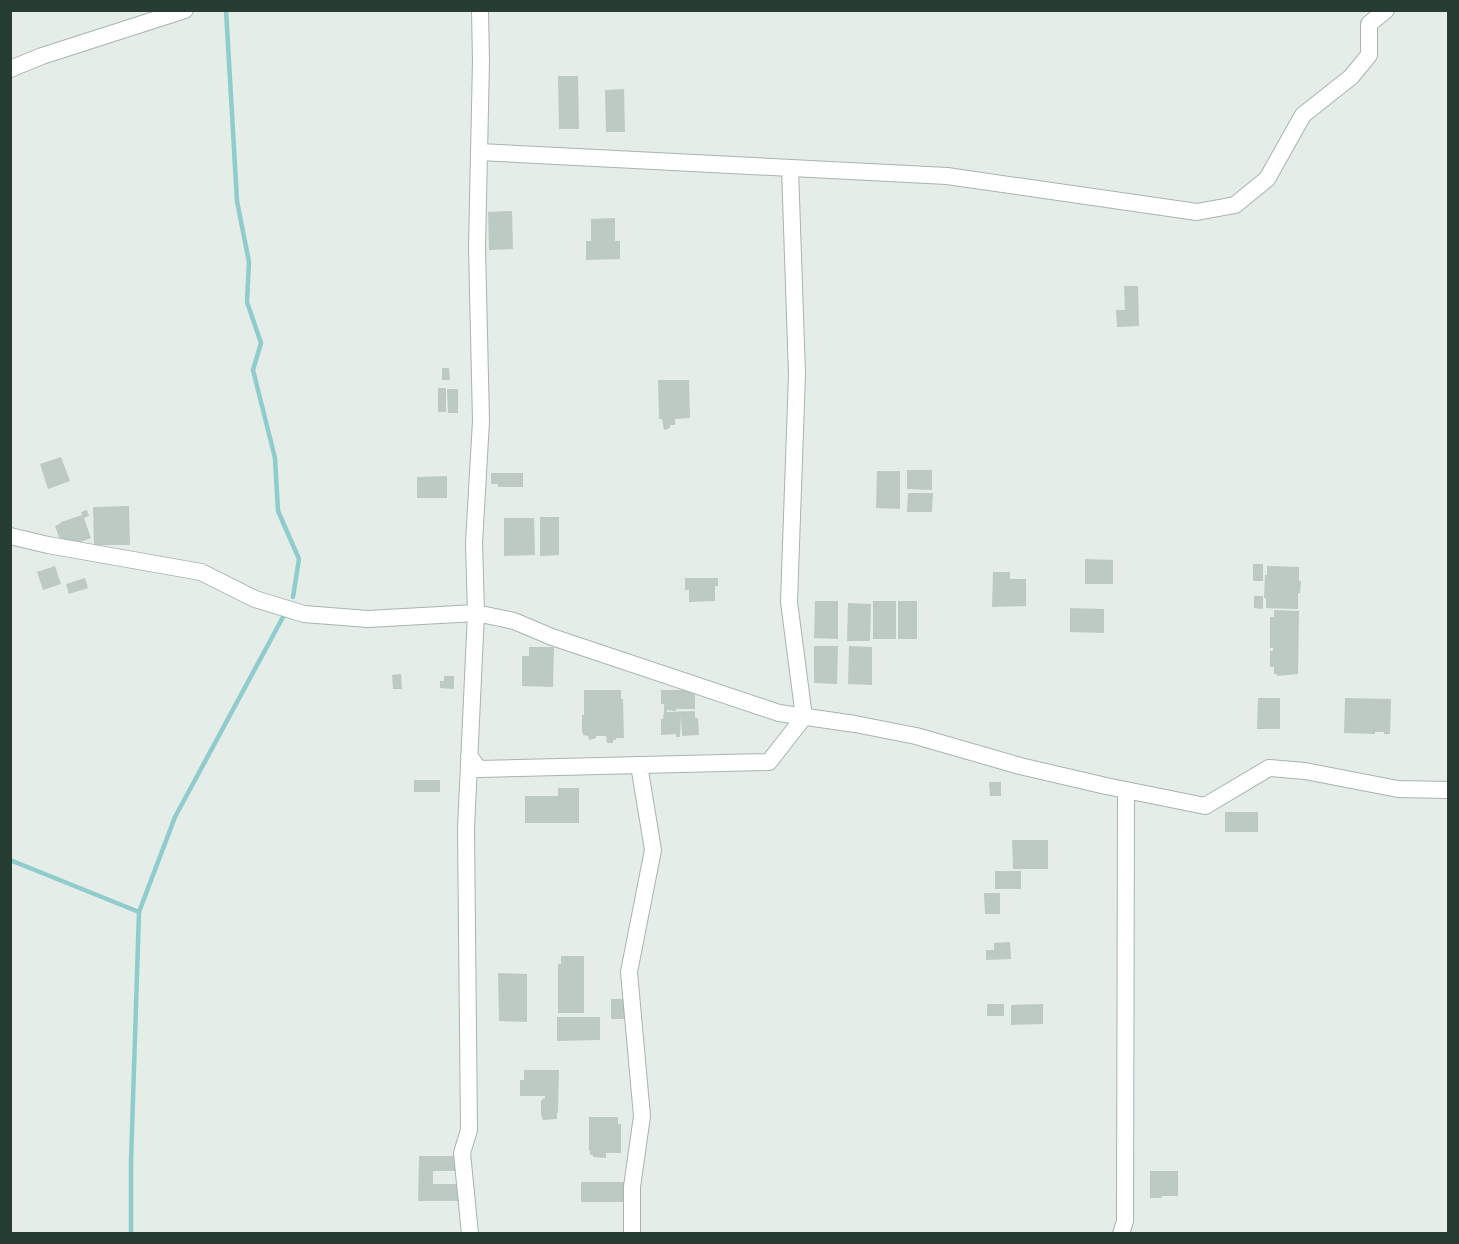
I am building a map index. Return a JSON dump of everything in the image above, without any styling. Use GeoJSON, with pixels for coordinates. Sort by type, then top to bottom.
{"type":"FeatureCollection","features":[{"type":"Feature","properties":{"kind":"street"},"geometry":{"type":"LineString","coordinates":[[10,69],[42,56],[185,10]]}},
{"type":"Feature","properties":{"kind":"street"},"geometry":{"type":"LineString","coordinates":[[470,1233],[462,1153],[469,1130],[466,830],[476,613],[474,543],[481,422],[477,247],[480,10]]}},
{"type":"Feature","properties":{"kind":"street"},"geometry":{"type":"LineString","coordinates":[[479,152],[947,176],[1197,212],[1234,205],[1267,179],[1303,116],[1351,77],[1369,55],[1368,24],[1386,10]]}},
{"type":"Feature","properties":{"kind":"street"},"geometry":{"type":"LineString","coordinates":[[469,756],[479,769],[769,762],[804,717],[789,602],[797,374],[790,168]]}},
{"type":"Feature","properties":{"kind":"street"},"geometry":{"type":"LineString","coordinates":[[10,536],[48,545],[201,572],[255,599],[304,614],[368,619],[476,613],[514,621],[552,637],[779,713],[916,736],[1020,765],[1205,806],[1269,768],[1305,771],[1398,789],[1449,790]]}},
{"type":"Feature","properties":{"kind":"street"},"geometry":{"type":"LineString","coordinates":[[632,1233],[632,1186],[642,1116],[629,972],[653,850],[639,765]]}},
{"type":"Feature","properties":{"kind":"street"},"geometry":{"type":"LineString","coordinates":[[1121,1233],[1125,1221],[1126,790]]}},
{"type":"Feature","properties":{"kind":"building"},"geometry":{"type":"Polygon","coordinates":[[[558,76],[578,76],[579,129],[559,129],[558,76]]]}},
{"type":"Feature","properties":{"kind":"building"},"geometry":{"type":"Polygon","coordinates":[[[624,89],[625,132],[606,132],[605,90],[624,89]]]}},
{"type":"Feature","properties":{"kind":"building"},"geometry":{"type":"Polygon","coordinates":[[[512,211],[513,249],[489,250],[488,212],[512,211]]]}},
{"type":"Feature","properties":{"kind":"building"},"geometry":{"type":"Polygon","coordinates":[[[615,218],[615,241],[620,241],[620,259],[586,260],[586,241],[591,241],[591,219],[615,218]]]}},
{"type":"Feature","properties":{"kind":"building"},"geometry":{"type":"Polygon","coordinates":[[[1124,286],[1138,286],[1139,326],[1117,327],[1116,310],[1125,310],[1124,286]]]}},
{"type":"Feature","properties":{"kind":"building"},"geometry":{"type":"Polygon","coordinates":[[[442,368],[449,368],[450,380],[442,380],[442,368]]]}},
{"type":"Feature","properties":{"kind":"building"},"geometry":{"type":"Polygon","coordinates":[[[658,380],[689,380],[690,418],[675,419],[675,425],[670,425],[670,428],[664,430],[662,419],[659,419],[658,380]]]}},
{"type":"Feature","properties":{"kind":"building"},"geometry":{"type":"Polygon","coordinates":[[[438,388],[446,388],[446,412],[438,412],[438,388]]]}},
{"type":"Feature","properties":{"kind":"building"},"geometry":{"type":"Polygon","coordinates":[[[447,389],[458,389],[458,413],[448,413],[447,389]]]}},
{"type":"Feature","properties":{"kind":"building"},"geometry":{"type":"Polygon","coordinates":[[[61,457],[70,481],[48,489],[40,464],[61,457]]]}},
{"type":"Feature","properties":{"kind":"building"},"geometry":{"type":"Polygon","coordinates":[[[907,470],[932,470],[932,490],[907,489],[907,470]]]}},
{"type":"Feature","properties":{"kind":"building"},"geometry":{"type":"Polygon","coordinates":[[[877,471],[900,471],[900,509],[876,508],[877,471]]]}},
{"type":"Feature","properties":{"kind":"building"},"geometry":{"type":"Polygon","coordinates":[[[491,473],[523,473],[523,487],[498,487],[498,484],[491,484],[491,473]]]}},
{"type":"Feature","properties":{"kind":"building"},"geometry":{"type":"Polygon","coordinates":[[[447,476],[447,498],[417,498],[417,477],[447,476]]]}},
{"type":"Feature","properties":{"kind":"building"},"geometry":{"type":"Polygon","coordinates":[[[908,493],[933,493],[932,512],[907,512],[908,493]]]}},
{"type":"Feature","properties":{"kind":"building"},"geometry":{"type":"Polygon","coordinates":[[[129,506],[130,545],[94,545],[93,507],[129,506]]]}},
{"type":"Feature","properties":{"kind":"building"},"geometry":{"type":"Polygon","coordinates":[[[87,510],[89,516],[84,518],[91,538],[69,546],[61,543],[55,526],[82,515],[81,512],[87,510]]]}},
{"type":"Feature","properties":{"kind":"building"},"geometry":{"type":"Polygon","coordinates":[[[540,517],[559,517],[559,555],[540,556],[540,517]]]}},
{"type":"Feature","properties":{"kind":"building"},"geometry":{"type":"Polygon","coordinates":[[[504,518],[534,518],[535,555],[504,556],[504,518]]]}},
{"type":"Feature","properties":{"kind":"building"},"geometry":{"type":"Polygon","coordinates":[[[1085,559],[1113,560],[1113,584],[1085,584],[1085,559]]]}},
{"type":"Feature","properties":{"kind":"building"},"geometry":{"type":"Polygon","coordinates":[[[1253,564],[1263,564],[1263,581],[1253,581],[1253,564]]]}},
{"type":"Feature","properties":{"kind":"building"},"geometry":{"type":"Polygon","coordinates":[[[55,566],[61,584],[43,590],[37,572],[55,566]]]}},
{"type":"Feature","properties":{"kind":"building"},"geometry":{"type":"Polygon","coordinates":[[[1267,566],[1299,567],[1299,581],[1301,581],[1298,609],[1266,608],[1266,598],[1264,598],[1267,566]]]}},
{"type":"Feature","properties":{"kind":"building"},"geometry":{"type":"Polygon","coordinates":[[[993,572],[1010,572],[1010,579],[1026,579],[1026,606],[992,607],[993,572]]]}},
{"type":"Feature","properties":{"kind":"building"},"geometry":{"type":"Polygon","coordinates":[[[85,578],[88,588],[69,594],[66,584],[85,578]]]}},
{"type":"Feature","properties":{"kind":"building"},"geometry":{"type":"Polygon","coordinates":[[[685,578],[718,578],[718,586],[715,586],[715,601],[689,602],[689,590],[685,590],[685,578]]]}},
{"type":"Feature","properties":{"kind":"building"},"geometry":{"type":"Polygon","coordinates":[[[1254,596],[1263,596],[1263,609],[1254,608],[1254,596]]]}},
{"type":"Feature","properties":{"kind":"building"},"geometry":{"type":"Polygon","coordinates":[[[815,601],[838,601],[838,639],[814,638],[815,601]]]}},
{"type":"Feature","properties":{"kind":"building"},"geometry":{"type":"Polygon","coordinates":[[[873,601],[896,601],[896,639],[873,639],[873,601]]]}},
{"type":"Feature","properties":{"kind":"building"},"geometry":{"type":"Polygon","coordinates":[[[898,601],[917,601],[917,639],[898,639],[898,601]]]}},
{"type":"Feature","properties":{"kind":"building"},"geometry":{"type":"Polygon","coordinates":[[[848,603],[871,604],[870,641],[847,641],[848,603]]]}},
{"type":"Feature","properties":{"kind":"building"},"geometry":{"type":"Polygon","coordinates":[[[1070,608],[1104,609],[1104,633],[1070,632],[1070,608]]]}},
{"type":"Feature","properties":{"kind":"building"},"geometry":{"type":"Polygon","coordinates":[[[1274,610],[1299,611],[1298,674],[1277,676],[1274,674],[1274,667],[1270,667],[1270,651],[1273,651],[1273,648],[1270,648],[1270,617],[1274,617],[1274,610]]]}},
{"type":"Feature","properties":{"kind":"building"},"geometry":{"type":"Polygon","coordinates":[[[814,646],[838,646],[837,684],[814,683],[814,646]]]}},
{"type":"Feature","properties":{"kind":"building"},"geometry":{"type":"Polygon","coordinates":[[[849,646],[872,647],[872,685],[848,684],[849,646]]]}},
{"type":"Feature","properties":{"kind":"building"},"geometry":{"type":"Polygon","coordinates":[[[529,647],[554,647],[553,687],[522,686],[522,656],[529,656],[529,647]]]}},
{"type":"Feature","properties":{"kind":"building"},"geometry":{"type":"Polygon","coordinates":[[[401,674],[402,689],[393,689],[392,675],[401,674]]]}},
{"type":"Feature","properties":{"kind":"building"},"geometry":{"type":"Polygon","coordinates":[[[444,676],[454,676],[454,689],[440,688],[440,681],[444,681],[444,676]]]}},
{"type":"Feature","properties":{"kind":"building"},"geometry":{"type":"Polygon","coordinates":[[[584,690],[621,690],[624,738],[616,738],[613,743],[607,743],[606,736],[596,736],[589,740],[588,736],[583,735],[584,690]]]}},
{"type":"Feature","properties":{"kind":"building"},"geometry":{"type":"Polygon","coordinates":[[[661,690],[695,690],[695,709],[676,709],[676,711],[667,710],[667,712],[695,711],[695,718],[698,718],[699,735],[682,736],[681,716],[680,737],[676,737],[676,734],[661,735],[664,704],[661,704],[661,690]]]}},
{"type":"Feature","properties":{"kind":"building"},"geometry":{"type":"Polygon","coordinates":[[[1258,698],[1280,698],[1280,729],[1257,729],[1258,698]]]}},
{"type":"Feature","properties":{"kind":"building"},"geometry":{"type":"Polygon","coordinates":[[[1345,698],[1391,699],[1390,734],[1384,734],[1384,732],[1344,733],[1345,698]]]}},
{"type":"Feature","properties":{"kind":"building"},"geometry":{"type":"Polygon","coordinates":[[[414,780],[440,780],[440,792],[414,792],[414,780]]]}},
{"type":"Feature","properties":{"kind":"building"},"geometry":{"type":"Polygon","coordinates":[[[989,782],[1001,782],[1001,796],[990,796],[989,782]]]}},
{"type":"Feature","properties":{"kind":"building"},"geometry":{"type":"Polygon","coordinates":[[[558,788],[579,788],[579,823],[525,823],[525,796],[558,796],[558,788]]]}},
{"type":"Feature","properties":{"kind":"building"},"geometry":{"type":"Polygon","coordinates":[[[1225,812],[1258,812],[1258,832],[1225,832],[1225,812]]]}},
{"type":"Feature","properties":{"kind":"building"},"geometry":{"type":"Polygon","coordinates":[[[1012,840],[1048,840],[1048,869],[1013,869],[1012,840]]]}},
{"type":"Feature","properties":{"kind":"building"},"geometry":{"type":"Polygon","coordinates":[[[995,871],[1021,871],[1021,889],[995,889],[995,871]]]}},
{"type":"Feature","properties":{"kind":"building"},"geometry":{"type":"Polygon","coordinates":[[[984,893],[1000,893],[1000,914],[985,914],[984,893]]]}},
{"type":"Feature","properties":{"kind":"building"},"geometry":{"type":"Polygon","coordinates":[[[1010,942],[1011,959],[986,960],[986,950],[994,950],[994,943],[1010,942]]]}},
{"type":"Feature","properties":{"kind":"building"},"geometry":{"type":"Polygon","coordinates":[[[561,956],[584,956],[584,1013],[558,1013],[558,964],[561,964],[561,956]]]}},
{"type":"Feature","properties":{"kind":"building"},"geometry":{"type":"Polygon","coordinates":[[[498,973],[527,974],[527,1022],[499,1021],[498,973]]]}},
{"type":"Feature","properties":{"kind":"building"},"geometry":{"type":"Polygon","coordinates":[[[611,999],[627,999],[625,1019],[611,1019],[611,999]]]}},
{"type":"Feature","properties":{"kind":"building"},"geometry":{"type":"Polygon","coordinates":[[[987,1004],[1004,1004],[1004,1016],[987,1016],[987,1004]]]}},
{"type":"Feature","properties":{"kind":"building"},"geometry":{"type":"Polygon","coordinates":[[[1043,1004],[1043,1024],[1011,1025],[1011,1005],[1043,1004]]]}},
{"type":"Feature","properties":{"kind":"building"},"geometry":{"type":"Polygon","coordinates":[[[557,1017],[600,1017],[600,1040],[557,1041],[557,1017]]]}},
{"type":"Feature","properties":{"kind":"building"},"geometry":{"type":"Polygon","coordinates":[[[524,1070],[559,1070],[557,1119],[543,1120],[541,1100],[545,1096],[520,1096],[520,1080],[524,1080],[524,1070]]]}},
{"type":"Feature","properties":{"kind":"building"},"geometry":{"type":"Polygon","coordinates":[[[589,1117],[618,1117],[618,1124],[621,1124],[621,1153],[606,1153],[606,1158],[590,1155],[589,1117]]]}},
{"type":"Feature","properties":{"kind":"building"},"geometry":{"type":"Polygon","coordinates":[[[419,1156],[459,1156],[459,1171],[433,1171],[433,1184],[459,1184],[459,1201],[418,1201],[419,1156]]]}},
{"type":"Feature","properties":{"kind":"building"},"geometry":{"type":"Polygon","coordinates":[[[1150,1171],[1178,1171],[1178,1196],[1150,1198],[1150,1171]]]}},
{"type":"Feature","properties":{"kind":"building"},"geometry":{"type":"Polygon","coordinates":[[[581,1182],[624,1182],[624,1202],[581,1202],[581,1182]]]}},
{"type":"Feature","properties":{"kind":"waterway"},"geometry":{"type":"LineString","coordinates":[[226,10],[237,201],[249,262],[247,302],[261,343],[253,370],[275,458],[278,511],[299,559],[293,597]]}},
{"type":"Feature","properties":{"kind":"waterway"},"geometry":{"type":"LineString","coordinates":[[131,1234],[139,912],[175,817],[283,617]]}},
{"type":"Feature","properties":{"kind":"waterway"},"geometry":{"type":"LineString","coordinates":[[10,860],[139,912]]}}]}
